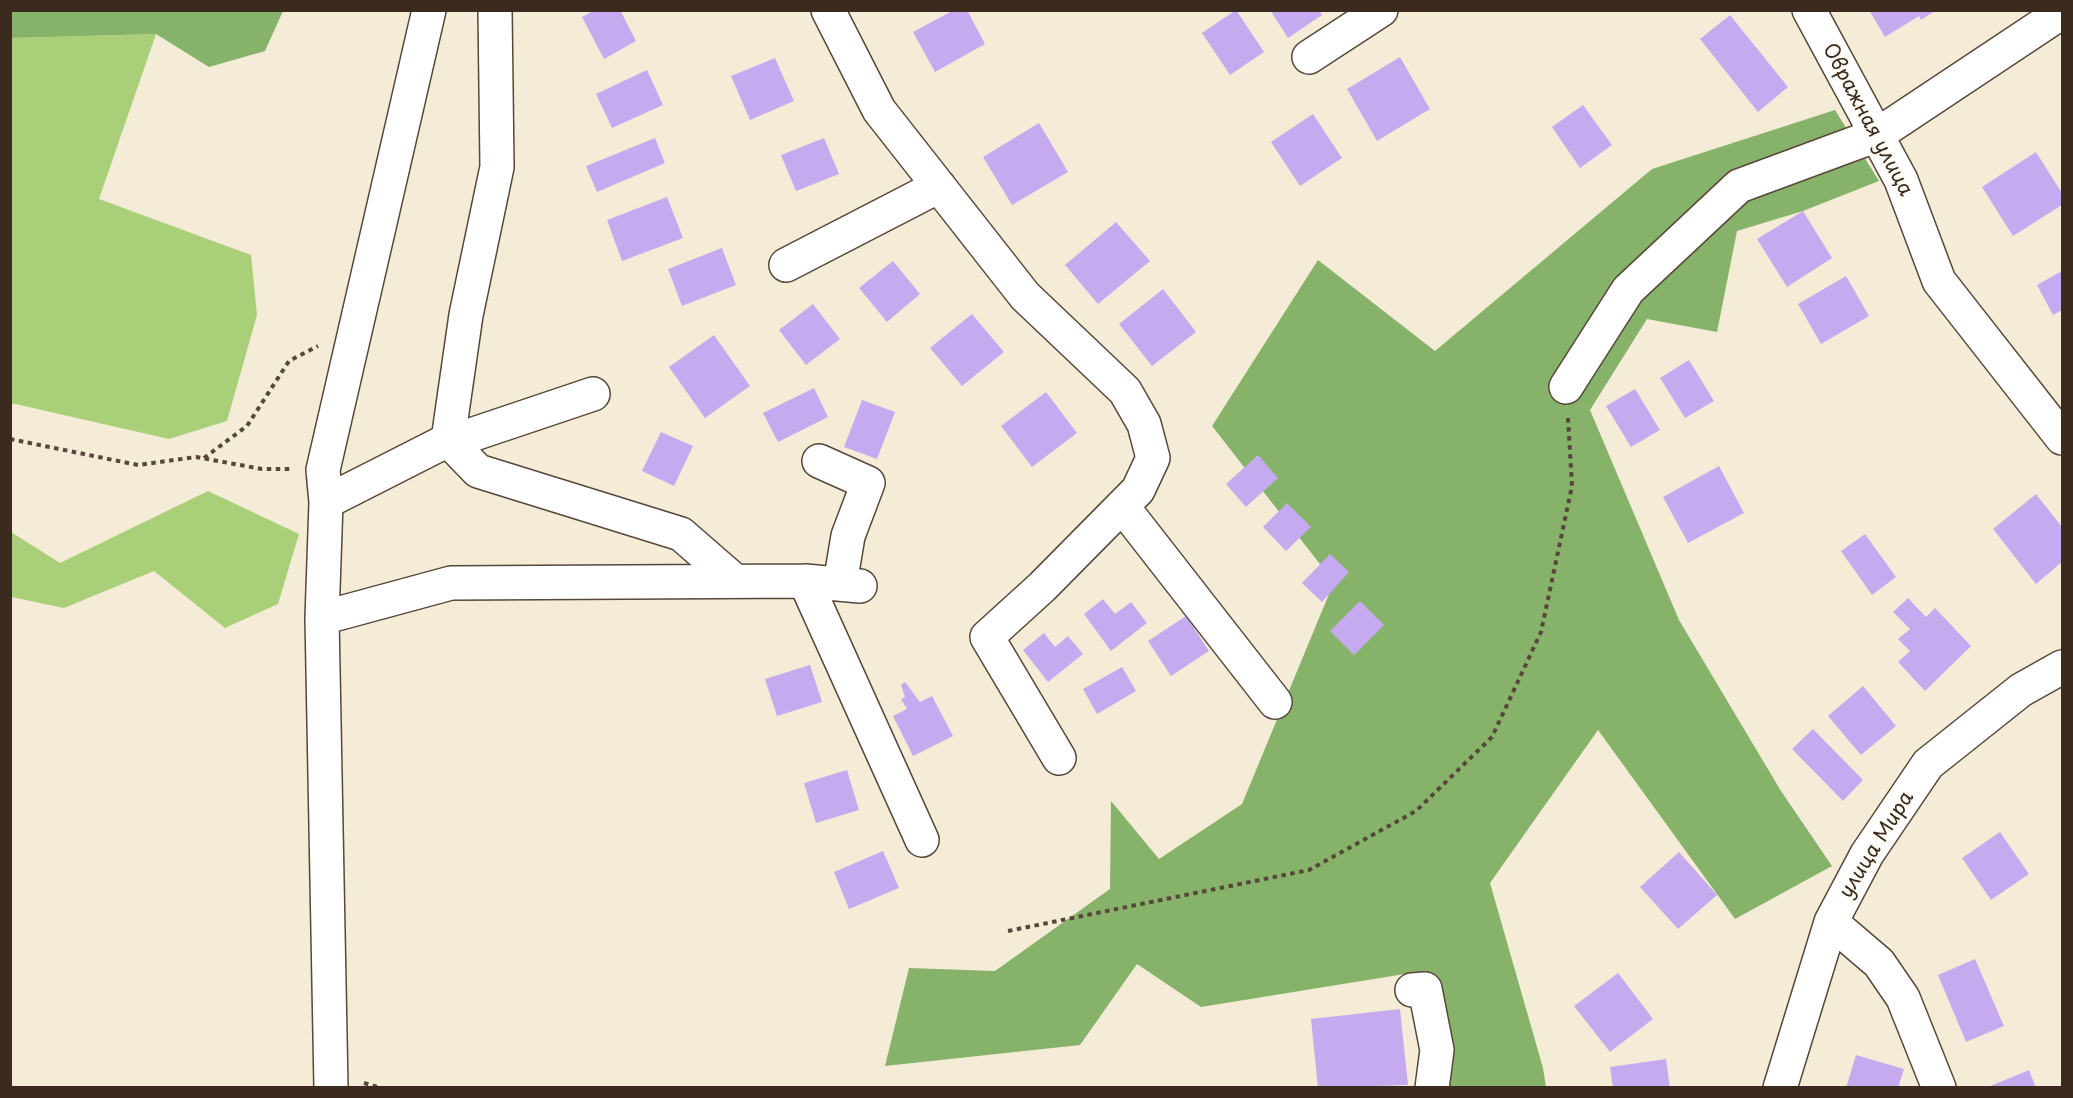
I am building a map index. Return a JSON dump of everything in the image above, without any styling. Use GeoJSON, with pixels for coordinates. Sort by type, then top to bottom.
{"type":"FeatureCollection","features":[{"type":"Feature","properties":{"kind":"street"},"geometry":{"type":"LineString","coordinates":[[331,1088],[322,618],[326,502],[323,470],[429,10]]}},
{"type":"Feature","properties":{"kind":"street"},"geometry":{"type":"LineString","coordinates":[[448,440],[466,315],[496,167],[495,10]]}},
{"type":"Feature","properties":{"kind":"street"},"geometry":{"type":"LineString","coordinates":[[828,10],[879,110],[1025,296],[1125,391],[1144,424],[1153,458],[1138,490],[1042,587],[987,637],[1059,758]]}},
{"type":"Feature","properties":{"kind":"street"},"geometry":{"type":"LineString","coordinates":[[1309,57],[1381,10]]}},
{"type":"Feature","properties":{"kind":"street","name":"Овражная улица"},"geometry":{"type":"LineString","coordinates":[[1809,10],[1901,180],[1939,281],[2062,438]]}},
{"type":"Feature","properties":{"kind":"street"},"geometry":{"type":"LineString","coordinates":[[1566,387],[1629,290],[1739,186],[1877,135],[2062,12]]}},
{"type":"Feature","properties":{"kind":"street"},"geometry":{"type":"LineString","coordinates":[[786,265],[939,186]]}},
{"type":"Feature","properties":{"kind":"street"},"geometry":{"type":"LineString","coordinates":[[326,502],[448,440],[471,435],[593,394]]}},
{"type":"Feature","properties":{"kind":"street"},"geometry":{"type":"LineString","coordinates":[[448,440],[478,471],[681,534],[735,581]]}},
{"type":"Feature","properties":{"kind":"street"},"geometry":{"type":"LineString","coordinates":[[322,618],[452,583],[805,581],[850,585],[848,536],[868,483],[819,461]]}},
{"type":"Feature","properties":{"kind":"street"},"geometry":{"type":"LineString","coordinates":[[1122,506],[1275,702]]}},
{"type":"Feature","properties":{"kind":"street"},"geometry":{"type":"LineString","coordinates":[[805,581],[922,840]]}},
{"type":"Feature","properties":{"kind":"street","name":"улица Мира"},"geometry":{"type":"LineString","coordinates":[[1780,1088],[1831,922],[1867,854],[1928,764],[2021,690],[2062,667]]}},
{"type":"Feature","properties":{"kind":"street"},"geometry":{"type":"LineString","coordinates":[[1831,922],[1879,963],[1903,998],[1939,1088]]}},
{"type":"Feature","properties":{"kind":"street"},"geometry":{"type":"LineString","coordinates":[[1412,990],[1425,989],[1437,1050],[1432,1088]]}},
{"type":"Feature","properties":{"kind":"path"},"geometry":{"type":"LineString","coordinates":[[204,459],[247,426],[289,361],[357,326]]}},
{"type":"Feature","properties":{"kind":"path"},"geometry":{"type":"LineString","coordinates":[[1008,931],[1309,870],[1416,812],[1492,737],[1541,632],[1572,486],[1566,387]]}},
{"type":"Feature","properties":{"kind":"path"},"geometry":{"type":"LineString","coordinates":[[10,439],[138,465],[204,459],[262,469],[323,470]]}},
{"type":"Feature","properties":{"kind":"green space"},"geometry":{"type":"Polygon","coordinates":[[[10,11],[283,11],[265,51],[209,67],[156,34],[11,38],[10,11]]]}},
{"type":"Feature","properties":{"kind":"green space"},"geometry":{"type":"Polygon","coordinates":[[[156,34],[99,199],[251,255],[257,315],[227,421],[169,439],[11,403],[10,38],[156,34]]]}},
{"type":"Feature","properties":{"kind":"green space"},"geometry":{"type":"Polygon","coordinates":[[[1835,110],[1879,181],[1803,211],[1737,231],[1717,332],[1647,319],[1590,410],[1679,620],[1781,791],[1832,866],[1735,919],[1598,730],[1490,883],[1543,1068],[1546,1087],[1440,1087],[1417,972],[1201,1007],[1137,964],[1080,1045],[885,1066],[909,968],[995,971],[1110,889],[1111,801],[1159,859],[1242,804],[1334,582],[1212,426],[1318,260],[1435,351],[1652,169],[1835,110]]]}},
{"type":"Feature","properties":{"kind":"green space"},"geometry":{"type":"Polygon","coordinates":[[[208,491],[299,534],[278,604],[225,628],[154,571],[64,608],[11,597],[11,532],[60,563],[208,491]]]}},
{"type":"Feature","properties":{"kind":"building"},"geometry":{"type":"Polygon","coordinates":[[[595,10],[620,10],[636,41],[604,59],[582,17],[595,10]]]}},
{"type":"Feature","properties":{"kind":"building"},"geometry":{"type":"Polygon","coordinates":[[[954,10],[967,10],[985,44],[935,72],[913,32],[954,10]]]}},
{"type":"Feature","properties":{"kind":"building"},"geometry":{"type":"Polygon","coordinates":[[[1236,10],[1264,52],[1230,75],[1202,33],[1236,10]]]}},
{"type":"Feature","properties":{"kind":"building"},"geometry":{"type":"Polygon","coordinates":[[[1270,10],[1319,10],[1322,15],[1288,38],[1270,10]]]}},
{"type":"Feature","properties":{"kind":"building"},"geometry":{"type":"Polygon","coordinates":[[[1869,10],[1936,10],[1921,20],[1919,16],[1885,37],[1869,10]]]}},
{"type":"Feature","properties":{"kind":"building"},"geometry":{"type":"Polygon","coordinates":[[[1730,15],[1788,87],[1758,112],[1700,39],[1730,15]]]}},
{"type":"Feature","properties":{"kind":"building"},"geometry":{"type":"Polygon","coordinates":[[[1400,57],[1430,109],[1377,141],[1347,89],[1400,57]]]}},
{"type":"Feature","properties":{"kind":"building"},"geometry":{"type":"Polygon","coordinates":[[[775,58],[794,101],[750,120],[731,76],[775,58]]]}},
{"type":"Feature","properties":{"kind":"building"},"geometry":{"type":"Polygon","coordinates":[[[647,70],[663,105],[612,128],[596,94],[647,70]]]}},
{"type":"Feature","properties":{"kind":"building"},"geometry":{"type":"Polygon","coordinates":[[[1583,105],[1612,145],[1580,168],[1552,127],[1583,105]]]}},
{"type":"Feature","properties":{"kind":"building"},"geometry":{"type":"Polygon","coordinates":[[[1313,114],[1342,158],[1300,186],[1271,142],[1313,114]]]}},
{"type":"Feature","properties":{"kind":"building"},"geometry":{"type":"Polygon","coordinates":[[[1039,123],[1068,172],[1012,205],[983,157],[1039,123]]]}},
{"type":"Feature","properties":{"kind":"building"},"geometry":{"type":"Polygon","coordinates":[[[655,138],[665,163],[597,192],[586,166],[655,138]]]}},
{"type":"Feature","properties":{"kind":"building"},"geometry":{"type":"Polygon","coordinates":[[[824,138],[839,174],[796,191],[781,155],[824,138]]]}},
{"type":"Feature","properties":{"kind":"building"},"geometry":{"type":"Polygon","coordinates":[[[2036,152],[2062,193],[2062,205],[2013,236],[1982,187],[2036,152]]]}},
{"type":"Feature","properties":{"kind":"building"},"geometry":{"type":"Polygon","coordinates":[[[667,197],[683,238],[622,261],[607,220],[667,197]]]}},
{"type":"Feature","properties":{"kind":"building"},"geometry":{"type":"Polygon","coordinates":[[[1803,211],[1832,258],[1787,287],[1757,239],[1803,211]]]}},
{"type":"Feature","properties":{"kind":"building"},"geometry":{"type":"Polygon","coordinates":[[[1116,222],[1150,261],[1098,304],[1065,265],[1116,222]]]}},
{"type":"Feature","properties":{"kind":"building"},"geometry":{"type":"Polygon","coordinates":[[[722,248],[736,285],[682,306],[668,269],[722,248]]]}},
{"type":"Feature","properties":{"kind":"building"},"geometry":{"type":"Polygon","coordinates":[[[893,261],[920,294],[887,322],[859,288],[893,261]]]}},
{"type":"Feature","properties":{"kind":"building"},"geometry":{"type":"Polygon","coordinates":[[[2062,271],[2062,310],[2053,315],[2037,285],[2062,271]]]}},
{"type":"Feature","properties":{"kind":"building"},"geometry":{"type":"Polygon","coordinates":[[[1846,276],[1869,316],[1821,344],[1798,304],[1846,276]]]}},
{"type":"Feature","properties":{"kind":"building"},"geometry":{"type":"Polygon","coordinates":[[[1163,289],[1196,332],[1152,366],[1119,324],[1163,289]]]}},
{"type":"Feature","properties":{"kind":"building"},"geometry":{"type":"Polygon","coordinates":[[[813,304],[840,339],[806,365],[779,330],[813,304]]]}},
{"type":"Feature","properties":{"kind":"building"},"geometry":{"type":"Polygon","coordinates":[[[972,314],[1004,352],[962,386],[930,348],[972,314]]]}},
{"type":"Feature","properties":{"kind":"building"},"geometry":{"type":"Polygon","coordinates":[[[714,335],[750,386],[705,418],[669,367],[714,335]]]}},
{"type":"Feature","properties":{"kind":"building"},"geometry":{"type":"Polygon","coordinates":[[[1689,360],[1714,401],[1685,418],[1660,378],[1689,360]]]}},
{"type":"Feature","properties":{"kind":"building"},"geometry":{"type":"Polygon","coordinates":[[[814,388],[828,417],[778,442],[763,413],[814,388]]]}},
{"type":"Feature","properties":{"kind":"building"},"geometry":{"type":"Polygon","coordinates":[[[1635,389],[1660,430],[1631,447],[1606,406],[1635,389]]]}},
{"type":"Feature","properties":{"kind":"building"},"geometry":{"type":"Polygon","coordinates":[[[1046,392],[1077,433],[1032,467],[1001,426],[1046,392]]]}},
{"type":"Feature","properties":{"kind":"building"},"geometry":{"type":"Polygon","coordinates":[[[862,400],[895,412],[877,459],[844,447],[862,400]]]}},
{"type":"Feature","properties":{"kind":"building"},"geometry":{"type":"Polygon","coordinates":[[[661,432],[693,446],[674,486],[642,471],[661,432]]]}},
{"type":"Feature","properties":{"kind":"building"},"geometry":{"type":"Polygon","coordinates":[[[1258,455],[1278,478],[1246,507],[1226,484],[1258,455]]]}},
{"type":"Feature","properties":{"kind":"building"},"geometry":{"type":"Polygon","coordinates":[[[1719,466],[1744,513],[1688,543],[1663,497],[1719,466]]]}},
{"type":"Feature","properties":{"kind":"building"},"geometry":{"type":"Polygon","coordinates":[[[2036,494],[2062,527],[2062,562],[2036,584],[1993,529],[2036,494]]]}},
{"type":"Feature","properties":{"kind":"building"},"geometry":{"type":"Polygon","coordinates":[[[1287,503],[1311,527],[1286,551],[1263,527],[1287,503]]]}},
{"type":"Feature","properties":{"kind":"building"},"geometry":{"type":"Polygon","coordinates":[[[1865,534],[1896,577],[1872,595],[1841,551],[1865,534]]]}},
{"type":"Feature","properties":{"kind":"building"},"geometry":{"type":"Polygon","coordinates":[[[1330,554],[1349,572],[1322,602],[1302,583],[1330,554]]]}},
{"type":"Feature","properties":{"kind":"building"},"geometry":{"type":"Polygon","coordinates":[[[1908,598],[1926,617],[1935,608],[1971,646],[1925,691],[1898,662],[1910,651],[1898,639],[1910,629],[1893,612],[1908,598]]]}},
{"type":"Feature","properties":{"kind":"building"},"geometry":{"type":"Polygon","coordinates":[[[1103,599],[1115,614],[1131,602],[1147,623],[1111,651],[1084,614],[1103,599]]]}},
{"type":"Feature","properties":{"kind":"building"},"geometry":{"type":"Polygon","coordinates":[[[1360,601],[1384,625],[1354,655],[1330,631],[1360,601]]]}},
{"type":"Feature","properties":{"kind":"building"},"geometry":{"type":"Polygon","coordinates":[[[1186,616],[1209,651],[1171,676],[1148,641],[1186,616]]]}},
{"type":"Feature","properties":{"kind":"building"},"geometry":{"type":"Polygon","coordinates":[[[1044,633],[1055,647],[1068,636],[1083,654],[1048,682],[1023,650],[1044,633]]]}},
{"type":"Feature","properties":{"kind":"building"},"geometry":{"type":"Polygon","coordinates":[[[810,665],[822,702],[777,716],[765,679],[810,665]]]}},
{"type":"Feature","properties":{"kind":"building"},"geometry":{"type":"Polygon","coordinates":[[[1122,667],[1136,691],[1097,714],[1083,689],[1122,667]]]}},
{"type":"Feature","properties":{"kind":"building"},"geometry":{"type":"Polygon","coordinates":[[[905,682],[920,702],[932,696],[953,736],[913,756],[893,716],[907,709],[901,699],[905,697],[901,685],[905,682]]]}},
{"type":"Feature","properties":{"kind":"building"},"geometry":{"type":"Polygon","coordinates":[[[1863,686],[1896,726],[1861,755],[1828,716],[1863,686]]]}},
{"type":"Feature","properties":{"kind":"building"},"geometry":{"type":"Polygon","coordinates":[[[1813,729],[1863,780],[1843,801],[1792,749],[1813,729]]]}},
{"type":"Feature","properties":{"kind":"building"},"geometry":{"type":"Polygon","coordinates":[[[847,770],[859,810],[816,823],[804,783],[847,770]]]}},
{"type":"Feature","properties":{"kind":"building"},"geometry":{"type":"Polygon","coordinates":[[[2000,832],[2029,874],[1991,900],[1962,858],[2000,832]]]}},
{"type":"Feature","properties":{"kind":"building"},"geometry":{"type":"Polygon","coordinates":[[[883,851],[899,888],[849,909],[834,872],[883,851]]]}},
{"type":"Feature","properties":{"kind":"building"},"geometry":{"type":"Polygon","coordinates":[[[1679,852],[1717,895],[1678,929],[1640,887],[1679,852]]]}},
{"type":"Feature","properties":{"kind":"building"},"geometry":{"type":"Polygon","coordinates":[[[1975,959],[2004,1026],[1966,1042],[1938,975],[1975,959]]]}},
{"type":"Feature","properties":{"kind":"building"},"geometry":{"type":"Polygon","coordinates":[[[1618,973],[1653,1019],[1610,1052],[1574,1006],[1618,973]]]}},
{"type":"Feature","properties":{"kind":"building"},"geometry":{"type":"Polygon","coordinates":[[[1400,1009],[1408,1085],[1318,1088],[1311,1019],[1400,1009]]]}},
{"type":"Feature","properties":{"kind":"building"},"geometry":{"type":"Polygon","coordinates":[[[1856,1055],[1904,1069],[1898,1088],[1846,1088],[1856,1055]]]}},
{"type":"Feature","properties":{"kind":"building"},"geometry":{"type":"Polygon","coordinates":[[[1666,1059],[1670,1088],[1613,1088],[1610,1067],[1666,1059]]]}},
{"type":"Feature","properties":{"kind":"building"},"geometry":{"type":"Polygon","coordinates":[[[2029,1070],[2036,1088],[1988,1088],[1988,1087],[2029,1070]]]}}]}
